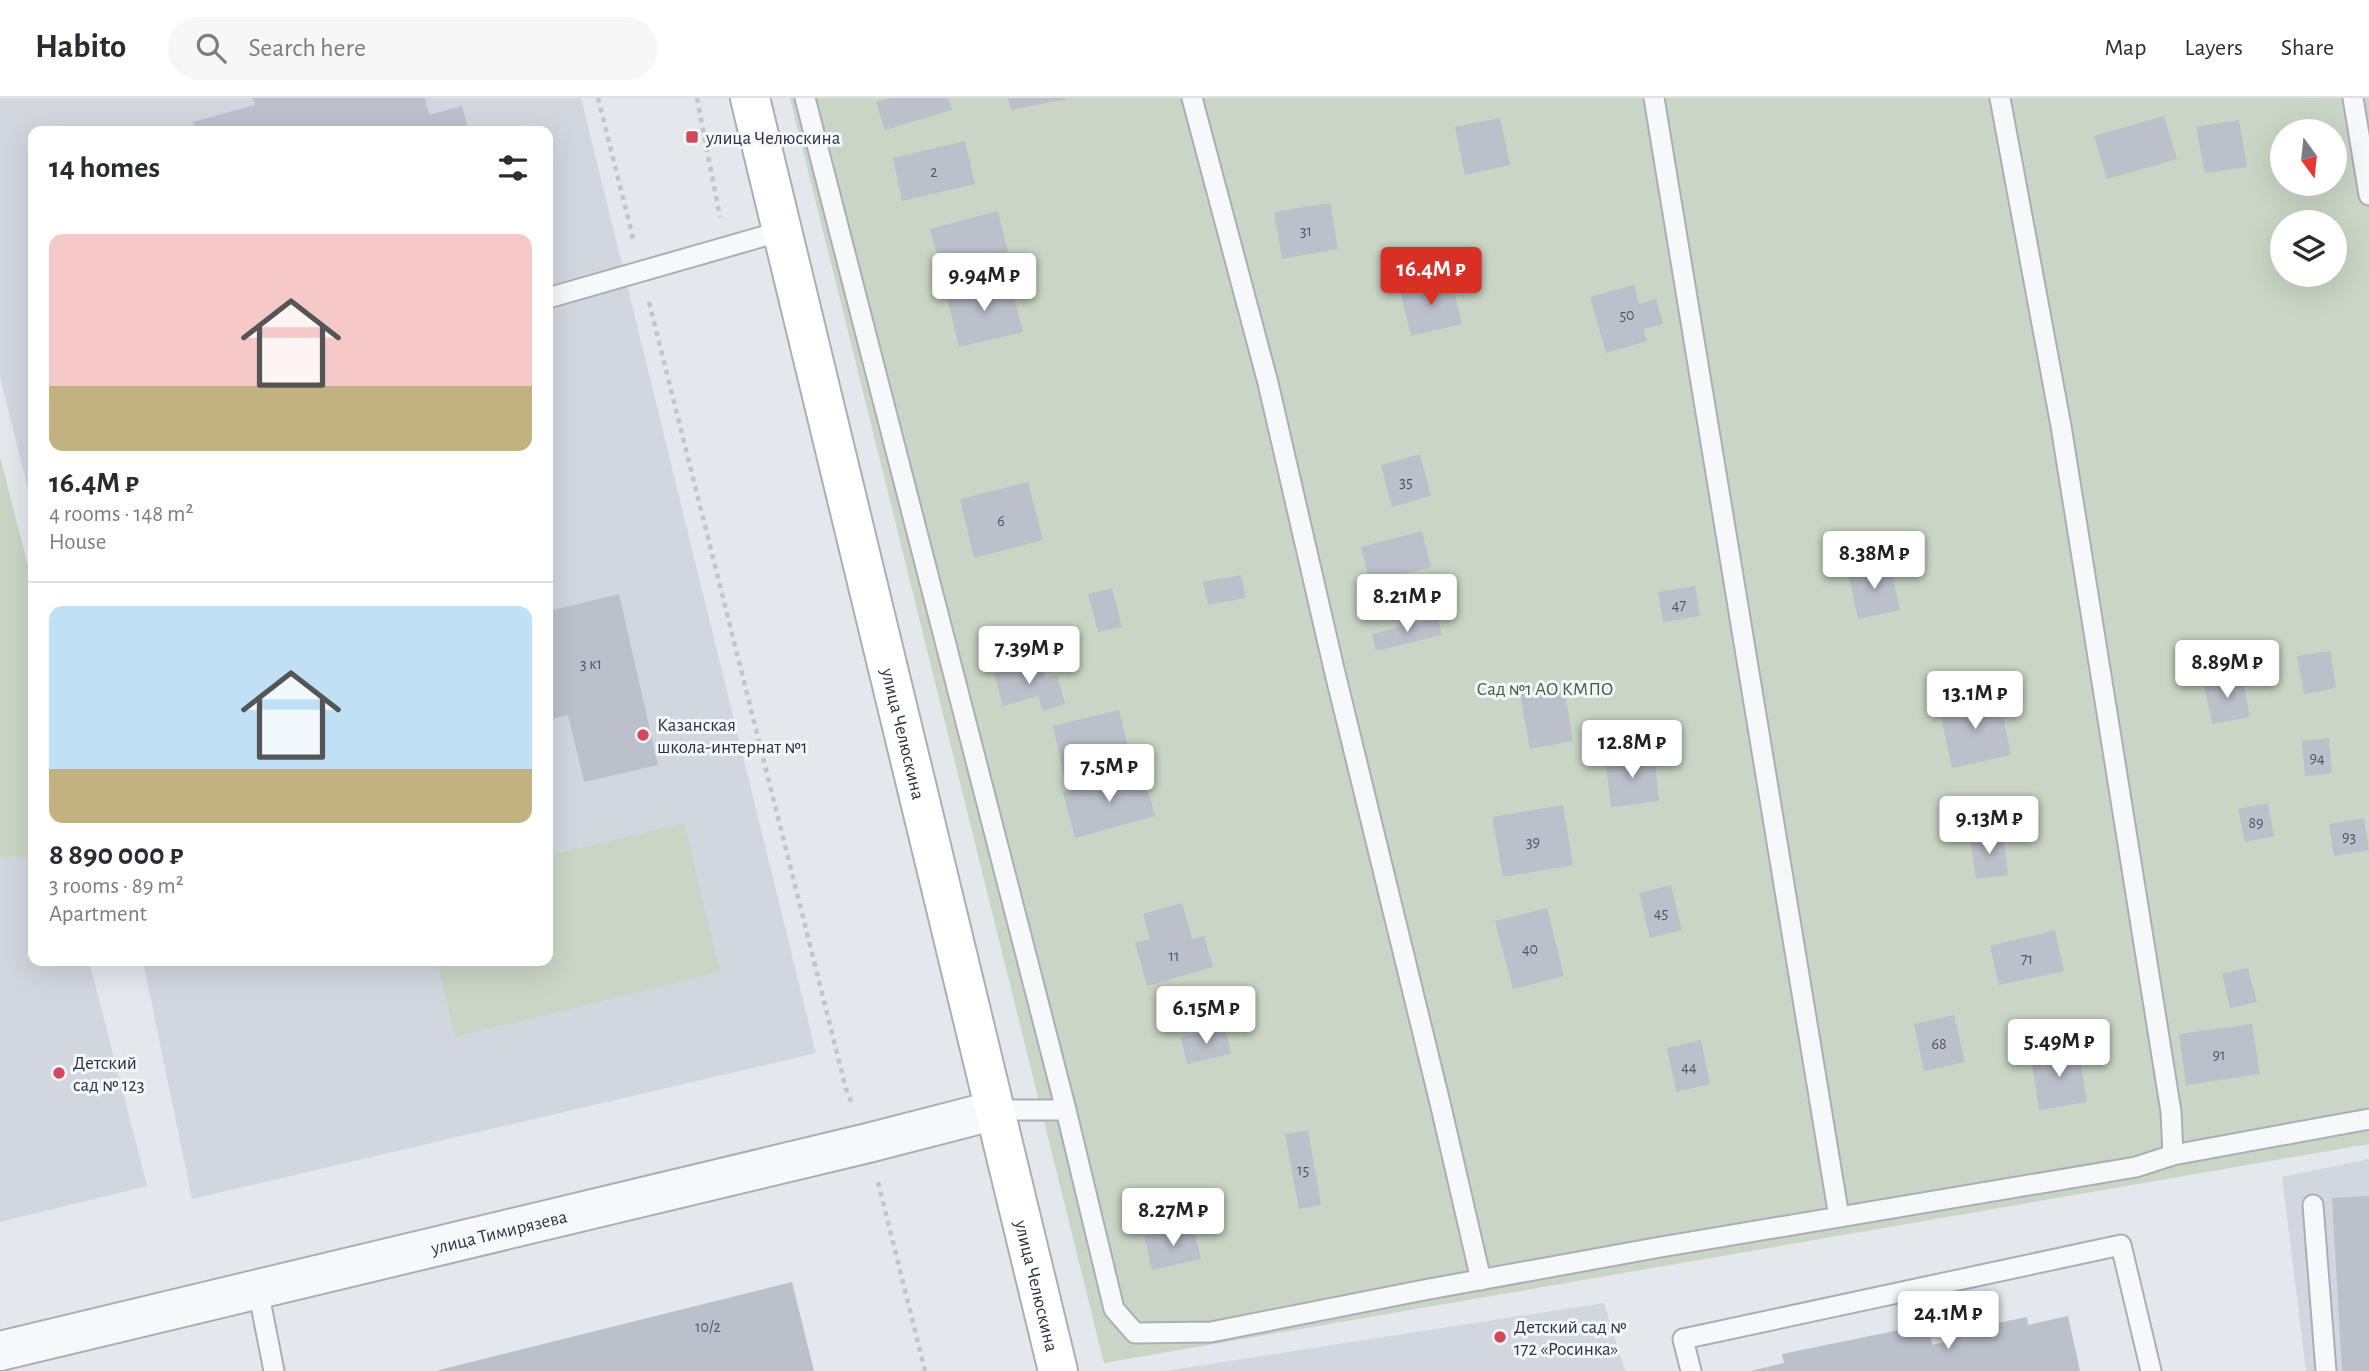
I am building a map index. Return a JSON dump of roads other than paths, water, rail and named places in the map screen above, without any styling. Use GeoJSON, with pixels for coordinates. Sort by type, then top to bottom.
{"type":"FeatureCollection","features":[{"type":"Feature","properties":{"kind":"main road","name":"улица Челюскина"},"geometry":{"type":"LineString","coordinates":[[750,98],[1058,1371]]}},
{"type":"Feature","properties":{"kind":"street","name":"улица Тимирязева"},"geometry":{"type":"LineString","coordinates":[[0,1351],[996,1110]]}},
{"type":"Feature","properties":{"kind":"lane"},"geometry":{"type":"LineString","coordinates":[[804,98],[1066,1110],[1114,1309],[1135,1333],[1211,1332],[1481,1280],[2136,1167],[2173,1155],[2369,1119]]}},
{"type":"Feature","properties":{"kind":"lane"},"geometry":{"type":"LineString","coordinates":[[1192,98],[1268,383],[1481,1280]]}},
{"type":"Feature","properties":{"kind":"lane"},"geometry":{"type":"LineString","coordinates":[[1654,98],[1839,1217]]}},
{"type":"Feature","properties":{"kind":"lane"},"geometry":{"type":"LineString","coordinates":[[2000,98],[2063,440],[2171,1112],[2173,1155]]}},
{"type":"Feature","properties":{"kind":"lane"},"geometry":{"type":"LineString","coordinates":[[2353,98],[2369,195]]}},
{"type":"Feature","properties":{"kind":"lane"},"geometry":{"type":"LineString","coordinates":[[553,297],[782,231]]}},
{"type":"Feature","properties":{"kind":"lane"},"geometry":{"type":"LineString","coordinates":[[996,1110],[1066,1110]]}},
{"type":"Feature","properties":{"kind":"lane"},"geometry":{"type":"LineString","coordinates":[[2313,1205],[2326,1371]]}},
{"type":"Feature","properties":{"kind":"lane"},"geometry":{"type":"LineString","coordinates":[[1691,1371],[1683,1339],[2122,1245],[2151,1371]]}},
{"type":"Feature","properties":{"kind":"lane"},"geometry":{"type":"LineString","coordinates":[[258,1290],[274,1371]]}},
{"type":"Feature","properties":{"kind":"place","name":"улица Челюскина"},"geometry":{"type":"Point","coordinates":[692,137]}},
{"type":"Feature","properties":{"kind":"place","name":"Казанская школа-интернат №1"},"geometry":{"type":"Point","coordinates":[643,735]}},
{"type":"Feature","properties":{"kind":"place","name":"Детский сад № 123"},"geometry":{"type":"Point","coordinates":[59,1073]}},
{"type":"Feature","properties":{"kind":"place","name":"Детский сад № 172 «Росинка»"},"geometry":{"type":"Point","coordinates":[1500,1337]}},
{"type":"Feature","properties":{"kind":"park label","name":"Сад №1 АО КМПО"},"geometry":{"type":"Point","coordinates":[1545,688]}}]}
